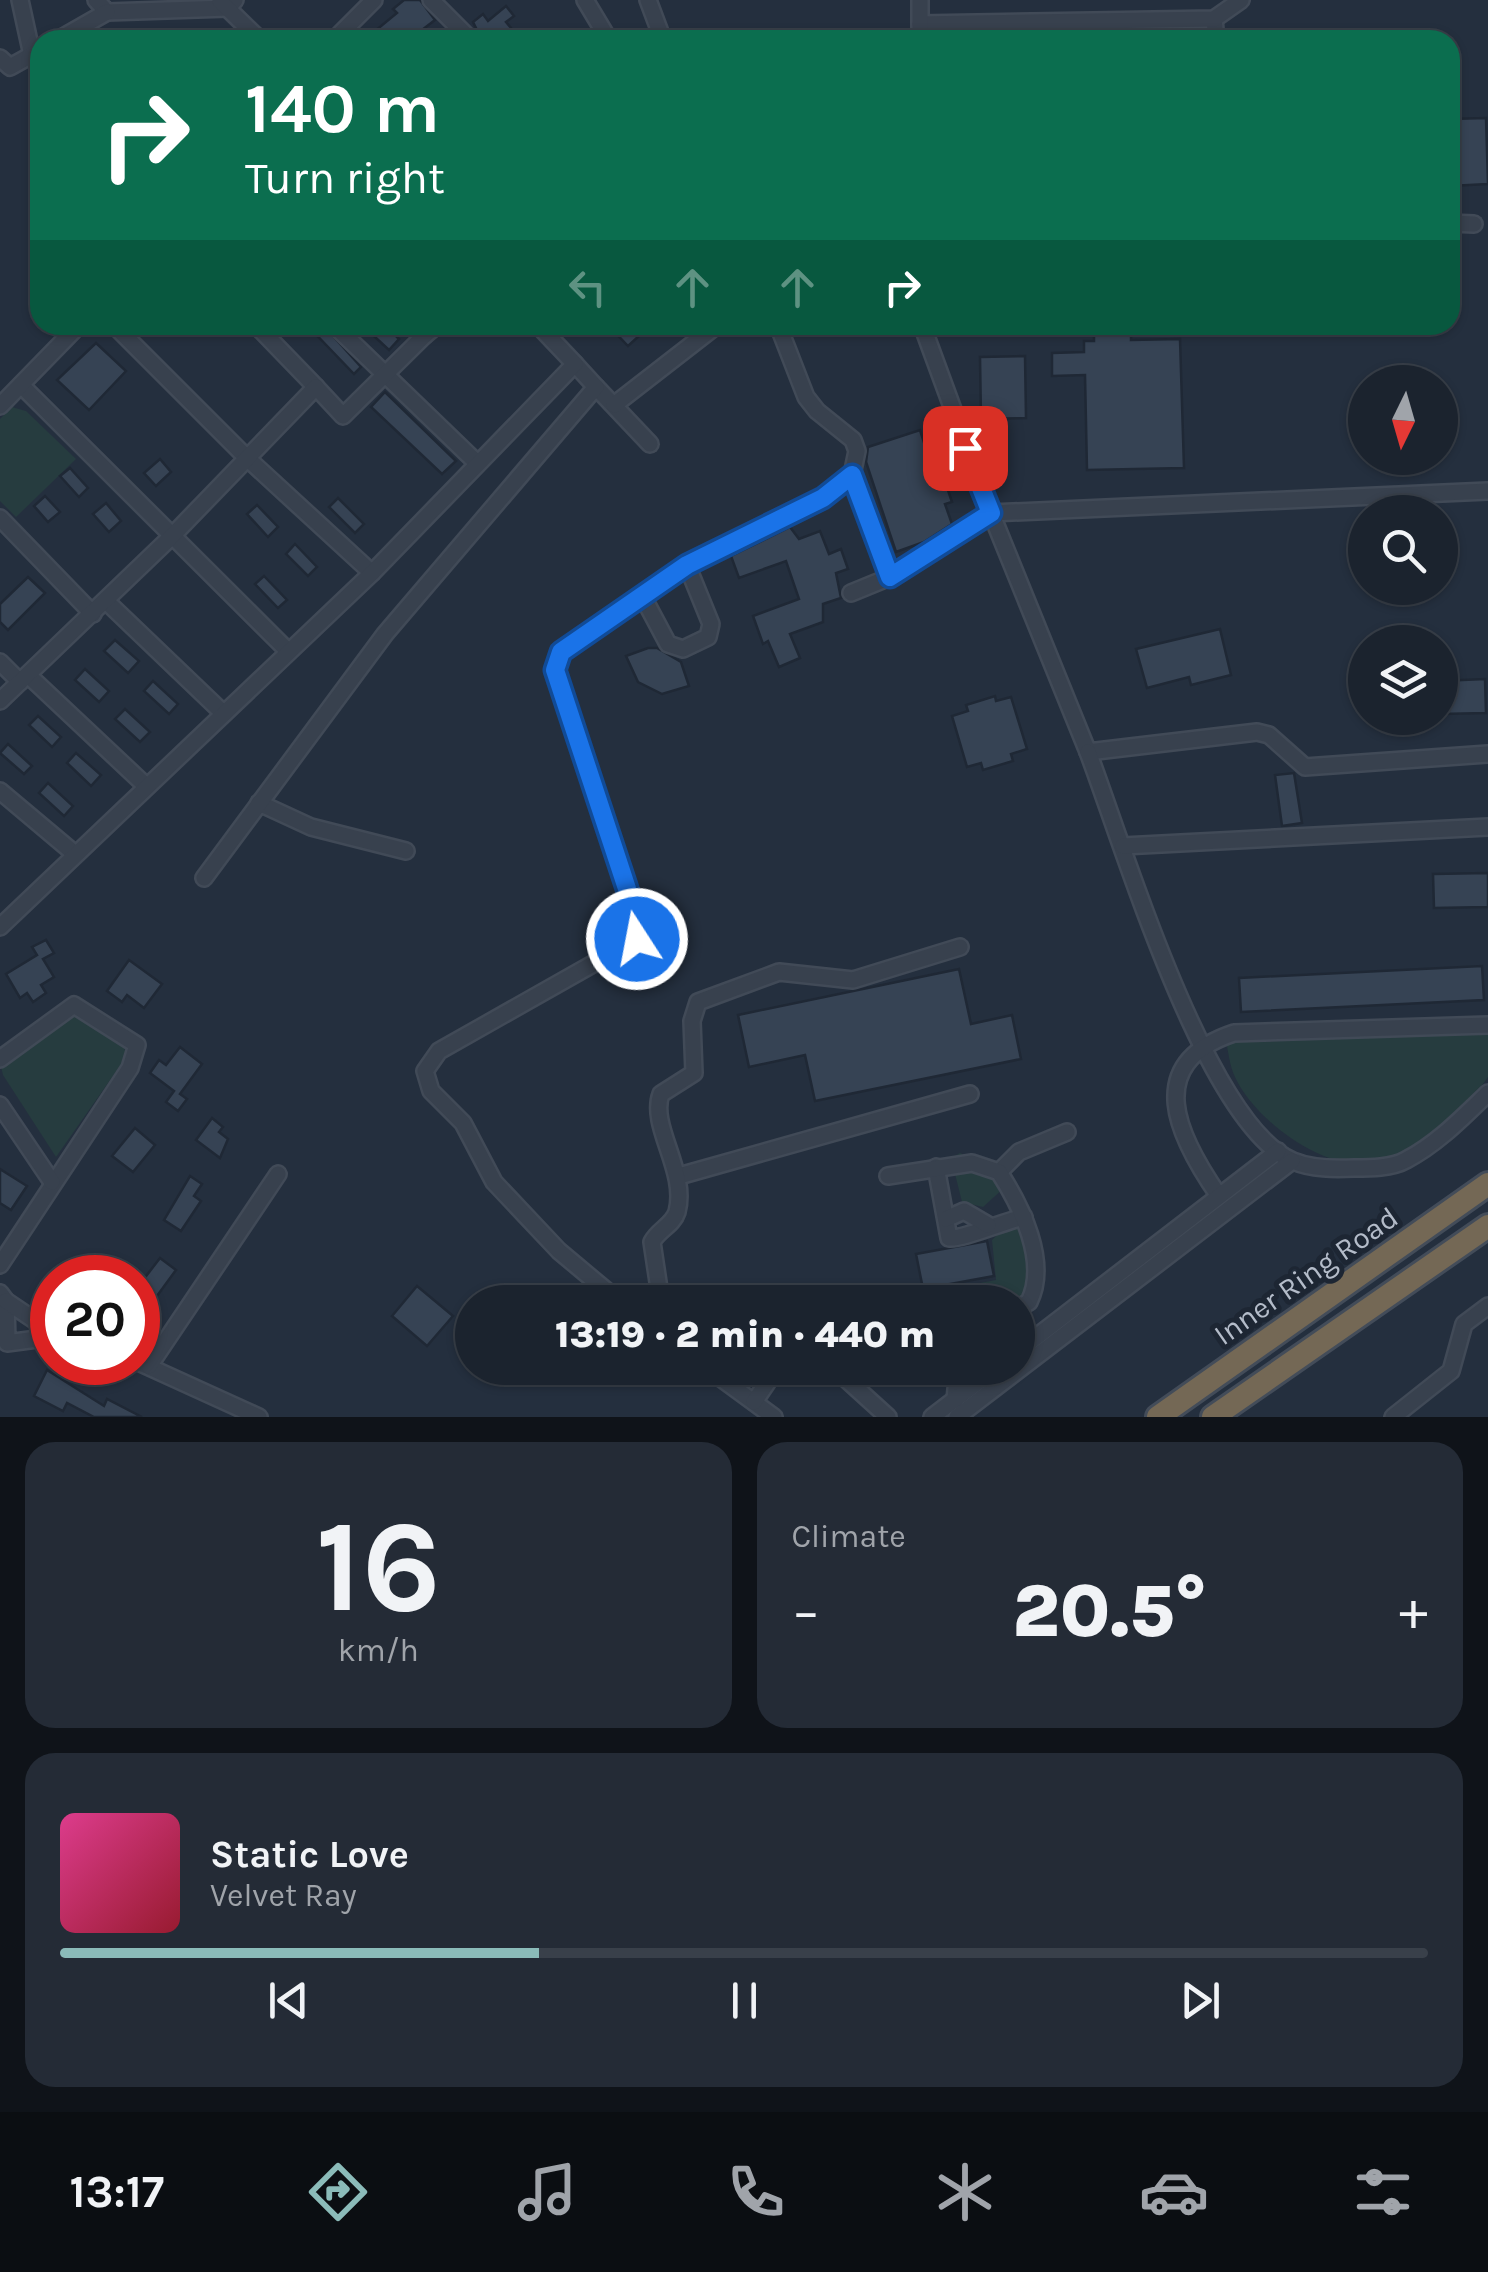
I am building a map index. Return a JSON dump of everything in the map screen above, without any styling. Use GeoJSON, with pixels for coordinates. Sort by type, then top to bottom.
{"type":"FeatureCollection","features":[{"type":"Feature","properties":{"kind":"highway","name":"Inner Ring Road"},"geometry":{"type":"LineString","coordinates":[[1158,1417],[1488,1184]]}},
{"type":"Feature","properties":{"kind":"highway","name":"Inner Ring Road"},"geometry":{"type":"LineString","coordinates":[[1213,1417],[1488,1226]]}},
{"type":"Feature","properties":{"kind":"lane"},"geometry":{"type":"LineString","coordinates":[[20,0],[30,32]]}},
{"type":"Feature","properties":{"kind":"lane"},"geometry":{"type":"LineString","coordinates":[[344,30],[374,0]]}},
{"type":"Feature","properties":{"kind":"lane"},"geometry":{"type":"LineString","coordinates":[[431,0],[461,30]]}},
{"type":"Feature","properties":{"kind":"lane"},"geometry":{"type":"LineString","coordinates":[[585,0],[604,30]]}},
{"type":"Feature","properties":{"kind":"lane"},"geometry":{"type":"LineString","coordinates":[[648,0],[659,30]]}},
{"type":"Feature","properties":{"kind":"lane"},"geometry":{"type":"LineString","coordinates":[[920,0],[920,30]]}},
{"type":"Feature","properties":{"kind":"lane"},"geometry":{"type":"LineString","coordinates":[[965,30],[1214,19],[1242,0]]}},
{"type":"Feature","properties":{"kind":"lane"},"geometry":{"type":"LineString","coordinates":[[71,30],[102,6],[228,3],[251,30]]}},
{"type":"Feature","properties":{"kind":"lane"},"geometry":{"type":"LineString","coordinates":[[1214,19],[1215,30]]}},
{"type":"Feature","properties":{"kind":"lane"},"geometry":{"type":"LineString","coordinates":[[3,66],[30,55]]}},
{"type":"Feature","properties":{"kind":"lane"},"geometry":{"type":"LineString","coordinates":[[1460,224],[1474,224]]}},
{"type":"Feature","properties":{"kind":"lane"},"geometry":{"type":"LineString","coordinates":[[0,406],[69,335]]}},
{"type":"Feature","properties":{"kind":"lane"},"geometry":{"type":"LineString","coordinates":[[124,335],[248,459],[372,573]]}},
{"type":"Feature","properties":{"kind":"lane"},"geometry":{"type":"LineString","coordinates":[[266,335],[343,416],[384,378],[419,335]]}},
{"type":"Feature","properties":{"kind":"lane"},"geometry":{"type":"LineString","coordinates":[[343,335],[477,463]]}},
{"type":"Feature","properties":{"kind":"lane"},"geometry":{"type":"LineString","coordinates":[[547,335],[650,444]]}},
{"type":"Feature","properties":{"kind":"lane"},"geometry":{"type":"LineString","coordinates":[[614,404],[703,335]]}},
{"type":"Feature","properties":{"kind":"lane"},"geometry":{"type":"LineString","coordinates":[[782,335],[806,397],[853,440],[857,452],[852,475],[890,577]]}},
{"type":"Feature","properties":{"kind":"lane"},"geometry":{"type":"LineString","coordinates":[[926,335],[991,513],[1201,1044],[1249,1127],[1292,1161],[1328,1169],[1402,1163],[1435,1142],[1488,1093]]}},
{"type":"Feature","properties":{"kind":"lane"},"geometry":{"type":"LineString","coordinates":[[1,924],[286,650],[372,573],[575,364]]}},
{"type":"Feature","properties":{"kind":"lane"},"geometry":{"type":"LineString","coordinates":[[21,385],[286,650]]}},
{"type":"Feature","properties":{"kind":"lane"},"geometry":{"type":"LineString","coordinates":[[0,701],[172,536],[316,387]]}},
{"type":"Feature","properties":{"kind":"lane"},"geometry":{"type":"LineString","coordinates":[[204,878],[386,634],[596,387]]}},
{"type":"Feature","properties":{"kind":"lane"},"geometry":{"type":"LineString","coordinates":[[600,1285],[559,1251],[494,1182],[464,1123],[424,1080],[428,1062],[440,1050],[637,939],[637,919],[555,670],[557,659],[572,642],[687,565],[823,498],[852,475]]}},
{"type":"Feature","properties":{"kind":"lane"},"geometry":{"type":"LineString","coordinates":[[851,593],[890,577],[991,513],[1488,491]]}},
{"type":"Feature","properties":{"kind":"lane"},"geometry":{"type":"LineString","coordinates":[[0,518],[92,614]]}},
{"type":"Feature","properties":{"kind":"lane"},"geometry":{"type":"LineString","coordinates":[[643,598],[668,644],[683,648],[708,637],[711,624],[687,565]]}},
{"type":"Feature","properties":{"kind":"lane"},"geometry":{"type":"LineString","coordinates":[[106,601],[222,712]]}},
{"type":"Feature","properties":{"kind":"lane"},"geometry":{"type":"LineString","coordinates":[[0,662],[24,678],[145,785]]}},
{"type":"Feature","properties":{"kind":"lane"},"geometry":{"type":"LineString","coordinates":[[1088,752],[1257,732],[1269,735],[1305,767],[1488,754]]}},
{"type":"Feature","properties":{"kind":"lane"},"geometry":{"type":"LineString","coordinates":[[0,791],[75,854]]}},
{"type":"Feature","properties":{"kind":"lane"},"geometry":{"type":"LineString","coordinates":[[260,803],[311,827],[406,851]]}},
{"type":"Feature","properties":{"kind":"lane"},"geometry":{"type":"LineString","coordinates":[[1123,846],[1488,827]]}},
{"type":"Feature","properties":{"kind":"lane"},"geometry":{"type":"LineString","coordinates":[[658,1285],[652,1242],[674,1218],[678,1176],[658,1106],[661,1094],[694,1073],[692,1021],[698,1002],[779,972],[854,980],[960,947]]}},
{"type":"Feature","properties":{"kind":"lane"},"geometry":{"type":"LineString","coordinates":[[0,1059],[74,1005],[137,1044],[130,1068],[0,1264]]}},
{"type":"Feature","properties":{"kind":"lane"},"geometry":{"type":"LineString","coordinates":[[1219,1196],[1188,1148],[1176,1108],[1183,1071],[1201,1044],[1234,1034],[1488,1026]]}},
{"type":"Feature","properties":{"kind":"lane"},"geometry":{"type":"LineString","coordinates":[[678,1176],[970,1094]]}},
{"type":"Feature","properties":{"kind":"lane"},"geometry":{"type":"LineString","coordinates":[[0,1105],[52,1182]]}},
{"type":"Feature","properties":{"kind":"lane"},"geometry":{"type":"LineString","coordinates":[[999,1172],[1019,1152],[1066,1132]]}},
{"type":"Feature","properties":{"kind":"lane"},"geometry":{"type":"LineString","coordinates":[[1035,1337],[1278,1151]]}},
{"type":"Feature","properties":{"kind":"lane"},"geometry":{"type":"LineString","coordinates":[[932,1417],[956,1409],[1292,1161]]}},
{"type":"Feature","properties":{"kind":"lane"},"geometry":{"type":"LineString","coordinates":[[888,1176],[972,1163],[999,1172],[1024,1217],[1037,1274],[1034,1285]]}},
{"type":"Feature","properties":{"kind":"lane"},"geometry":{"type":"LineString","coordinates":[[936,1167],[949,1238],[954,1240],[988,1225],[1024,1217]]}},
{"type":"Feature","properties":{"kind":"lane"},"geometry":{"type":"LineString","coordinates":[[160,1340],[278,1174]]}},
{"type":"Feature","properties":{"kind":"lane"},"geometry":{"type":"LineString","coordinates":[[946,1219],[964,1210],[988,1225]]}},
{"type":"Feature","properties":{"kind":"lane"},"geometry":{"type":"LineString","coordinates":[[3,1297],[30,1317]]}},
{"type":"Feature","properties":{"kind":"lane"},"geometry":{"type":"LineString","coordinates":[[3,1297],[3,1346],[30,1339]]}},
{"type":"Feature","properties":{"kind":"lane"},"geometry":{"type":"LineString","coordinates":[[1393,1417],[1455,1367],[1464,1324],[1488,1306]]}},
{"type":"Feature","properties":{"kind":"lane"},"geometry":{"type":"LineString","coordinates":[[160,1372],[259,1417]]}},
{"type":"Feature","properties":{"kind":"lane"},"geometry":{"type":"LineString","coordinates":[[730,1385],[774,1417]]}},
{"type":"Feature","properties":{"kind":"lane"},"geometry":{"type":"LineString","coordinates":[[754,1402],[766,1385]]}},
{"type":"Feature","properties":{"kind":"lane"},"geometry":{"type":"LineString","coordinates":[[853,1385],[888,1417]]}},
{"type":"Feature","properties":{"kind":"lane"},"geometry":{"type":"LineString","coordinates":[[956,1409],[979,1385]]}},
{"type":"Feature","properties":{"kind":"green space"},"geometry":{"type":"Polygon","coordinates":[[[12,407],[26,411],[76,459],[16,517],[0,501],[0,419],[12,407]]]}},
{"type":"Feature","properties":{"kind":"green space"},"geometry":{"type":"Polygon","coordinates":[[[66,1008],[122,1042],[127,1056],[56,1157],[3,1075],[0,1063],[66,1008]]]}},
{"type":"Feature","properties":{"kind":"green space"},"geometry":{"type":"Polygon","coordinates":[[[1488,1031],[1488,1077],[1483,1084],[1409,1149],[1379,1162],[1359,1164],[1317,1153],[1276,1127],[1245,1094],[1235,1077],[1226,1040],[1488,1031]]]}},
{"type":"Feature","properties":{"kind":"green space"},"geometry":{"type":"Polygon","coordinates":[[[960,1153],[979,1161],[1005,1187],[983,1207],[962,1202],[951,1158],[960,1153]]]}},
{"type":"Feature","properties":{"kind":"green space"},"geometry":{"type":"Polygon","coordinates":[[[1025,1225],[1035,1262],[1028,1285],[980,1285],[996,1280],[992,1240],[999,1233],[1025,1225]]]}},
{"type":"Feature","properties":{"kind":"building"},"geometry":{"type":"Polygon","coordinates":[[[404,0],[420,0],[435,20],[422,30],[376,30],[397,13],[393,9],[404,0]]]}},
{"type":"Feature","properties":{"kind":"building"},"geometry":{"type":"Polygon","coordinates":[[[506,6],[514,16],[506,22],[513,30],[477,30],[473,22],[483,14],[488,21],[506,6]]]}},
{"type":"Feature","properties":{"kind":"building"},"geometry":{"type":"Polygon","coordinates":[[[1486,118],[1488,184],[1460,185],[1460,119],[1486,118]]]}},
{"type":"Feature","properties":{"kind":"building"},"geometry":{"type":"Polygon","coordinates":[[[317,335],[332,335],[361,367],[354,374],[317,335]]]}},
{"type":"Feature","properties":{"kind":"building"},"geometry":{"type":"Polygon","coordinates":[[[373,335],[395,335],[399,339],[389,350],[373,335]]]}},
{"type":"Feature","properties":{"kind":"building"},"geometry":{"type":"Polygon","coordinates":[[[618,335],[639,336],[628,346],[618,335]]]}},
{"type":"Feature","properties":{"kind":"building"},"geometry":{"type":"Polygon","coordinates":[[[1094,335],[1131,335],[1131,340],[1180,339],[1184,468],[1087,470],[1085,375],[1052,376],[1052,353],[1084,352],[1084,341],[1094,341],[1094,335]]]}},
{"type":"Feature","properties":{"kind":"building"},"geometry":{"type":"Polygon","coordinates":[[[96,343],[126,371],[89,410],[57,380],[96,343]]]}},
{"type":"Feature","properties":{"kind":"building"},"geometry":{"type":"Polygon","coordinates":[[[1025,356],[1026,418],[981,419],[980,357],[1025,356]]]}},
{"type":"Feature","properties":{"kind":"building"},"geometry":{"type":"Polygon","coordinates":[[[385,392],[456,461],[442,474],[371,407],[385,392]]]}},
{"type":"Feature","properties":{"kind":"building"},"geometry":{"type":"Polygon","coordinates":[[[920,430],[928,455],[935,452],[952,502],[945,504],[952,524],[924,542],[896,552],[866,462],[868,447],[920,430]]]}},
{"type":"Feature","properties":{"kind":"building"},"geometry":{"type":"Polygon","coordinates":[[[160,459],[171,472],[156,486],[144,473],[160,459]]]}},
{"type":"Feature","properties":{"kind":"building"},"geometry":{"type":"Polygon","coordinates":[[[70,468],[88,488],[79,497],[60,476],[70,468]]]}},
{"type":"Feature","properties":{"kind":"building"},"geometry":{"type":"Polygon","coordinates":[[[45,496],[60,512],[48,522],[34,506],[45,496]]]}},
{"type":"Feature","properties":{"kind":"building"},"geometry":{"type":"Polygon","coordinates":[[[338,498],[364,524],[355,533],[329,507],[338,498]]]}},
{"type":"Feature","properties":{"kind":"building"},"geometry":{"type":"Polygon","coordinates":[[[106,503],[121,521],[109,532],[93,514],[106,503]]]}},
{"type":"Feature","properties":{"kind":"building"},"geometry":{"type":"Polygon","coordinates":[[[257,505],[278,527],[268,537],[247,514],[257,505]]]}},
{"type":"Feature","properties":{"kind":"building"},"geometry":{"type":"Polygon","coordinates":[[[790,527],[799,539],[820,531],[829,554],[841,549],[848,569],[836,573],[841,598],[823,604],[823,622],[790,634],[800,658],[779,667],[768,641],[763,644],[753,616],[799,599],[786,561],[739,578],[731,556],[790,527]]]}},
{"type":"Feature","properties":{"kind":"building"},"geometry":{"type":"Polygon","coordinates":[[[295,544],[317,567],[308,576],[286,554],[295,544]]]}},
{"type":"Feature","properties":{"kind":"building"},"geometry":{"type":"Polygon","coordinates":[[[264,576],[287,600],[278,608],[255,584],[264,576]]]}},
{"type":"Feature","properties":{"kind":"building"},"geometry":{"type":"Polygon","coordinates":[[[28,577],[45,593],[8,630],[0,622],[0,604],[28,577]]]}},
{"type":"Feature","properties":{"kind":"building"},"geometry":{"type":"Polygon","coordinates":[[[1220,629],[1231,675],[1191,685],[1189,677],[1147,688],[1136,649],[1220,629]]]}},
{"type":"Feature","properties":{"kind":"building"},"geometry":{"type":"Polygon","coordinates":[[[115,640],[139,661],[128,673],[104,651],[115,640]]]}},
{"type":"Feature","properties":{"kind":"building"},"geometry":{"type":"Polygon","coordinates":[[[657,648],[681,662],[689,686],[662,694],[638,682],[626,656],[657,648]]]}},
{"type":"Feature","properties":{"kind":"building"},"geometry":{"type":"Polygon","coordinates":[[[85,669],[109,691],[99,702],[75,680],[85,669]]]}},
{"type":"Feature","properties":{"kind":"building"},"geometry":{"type":"Polygon","coordinates":[[[1485,679],[1486,713],[1458,714],[1458,680],[1485,679]]]}},
{"type":"Feature","properties":{"kind":"building"},"geometry":{"type":"Polygon","coordinates":[[[153,681],[178,704],[169,714],[144,691],[153,681]]]}},
{"type":"Feature","properties":{"kind":"building"},"geometry":{"type":"Polygon","coordinates":[[[995,696],[996,701],[1011,697],[1027,749],[1011,754],[1013,761],[983,770],[981,763],[967,767],[952,716],[968,711],[966,705],[995,696]]]}},
{"type":"Feature","properties":{"kind":"building"},"geometry":{"type":"Polygon","coordinates":[[[125,709],[150,732],[140,742],[115,719],[125,709]]]}},
{"type":"Feature","properties":{"kind":"building"},"geometry":{"type":"Polygon","coordinates":[[[38,716],[61,737],[52,747],[29,725],[38,716]]]}},
{"type":"Feature","properties":{"kind":"building"},"geometry":{"type":"Polygon","coordinates":[[[8,744],[32,766],[24,774],[0,753],[8,744]]]}},
{"type":"Feature","properties":{"kind":"building"},"geometry":{"type":"Polygon","coordinates":[[[76,753],[101,775],[91,786],[67,763],[76,753]]]}},
{"type":"Feature","properties":{"kind":"building"},"geometry":{"type":"Polygon","coordinates":[[[1294,773],[1302,823],[1282,826],[1275,775],[1294,773]]]}},
{"type":"Feature","properties":{"kind":"building"},"geometry":{"type":"Polygon","coordinates":[[[48,783],[73,806],[64,816],[39,793],[48,783]]]}},
{"type":"Feature","properties":{"kind":"building"},"geometry":{"type":"Polygon","coordinates":[[[1488,873],[1488,907],[1434,908],[1433,874],[1488,873]]]}},
{"type":"Feature","properties":{"kind":"building"},"geometry":{"type":"Polygon","coordinates":[[[46,940],[54,953],[43,959],[54,977],[41,985],[46,993],[33,1002],[27,993],[20,998],[6,974],[37,955],[32,947],[46,940]]]}},
{"type":"Feature","properties":{"kind":"building"},"geometry":{"type":"Polygon","coordinates":[[[129,960],[162,984],[144,1008],[127,995],[122,1002],[107,991],[129,960]]]}},
{"type":"Feature","properties":{"kind":"building"},"geometry":{"type":"Polygon","coordinates":[[[1482,966],[1484,1000],[1241,1012],[1239,978],[1482,966]]]}},
{"type":"Feature","properties":{"kind":"building"},"geometry":{"type":"Polygon","coordinates":[[[959,969],[971,1024],[1012,1015],[1021,1059],[815,1101],[805,1055],[749,1067],[738,1015],[959,969]]]}},
{"type":"Feature","properties":{"kind":"building"},"geometry":{"type":"Polygon","coordinates":[[[180,1047],[202,1064],[180,1094],[187,1099],[178,1111],[166,1102],[174,1091],[150,1073],[159,1060],[166,1065],[180,1047]]]}},
{"type":"Feature","properties":{"kind":"building"},"geometry":{"type":"Polygon","coordinates":[[[212,1118],[223,1127],[219,1132],[228,1139],[220,1158],[196,1140],[212,1118]]]}},
{"type":"Feature","properties":{"kind":"building"},"geometry":{"type":"Polygon","coordinates":[[[135,1128],[155,1145],[133,1172],[112,1156],[135,1128]]]}},
{"type":"Feature","properties":{"kind":"building"},"geometry":{"type":"Polygon","coordinates":[[[0,1169],[27,1186],[11,1210],[0,1203],[0,1169]]]}},
{"type":"Feature","properties":{"kind":"building"},"geometry":{"type":"Polygon","coordinates":[[[190,1176],[202,1184],[194,1196],[201,1201],[181,1231],[164,1220],[190,1176]]]}},
{"type":"Feature","properties":{"kind":"building"},"geometry":{"type":"Polygon","coordinates":[[[987,1241],[994,1276],[922,1285],[916,1254],[987,1241]]]}},
{"type":"Feature","properties":{"kind":"building"},"geometry":{"type":"Polygon","coordinates":[[[160,1258],[176,1270],[160,1292],[160,1258]]]}},
{"type":"Feature","properties":{"kind":"building"},"geometry":{"type":"Polygon","coordinates":[[[417,1286],[453,1316],[427,1346],[392,1316],[417,1286]]]}},
{"type":"Feature","properties":{"kind":"building"},"geometry":{"type":"Polygon","coordinates":[[[40,1385],[71,1385],[104,1406],[107,1399],[142,1417],[94,1417],[67,1403],[63,1411],[34,1396],[40,1385]]]}},
{"type":"Feature","properties":{"kind":"route"},"geometry":{"type":"LineString","coordinates":[[637,939],[637,919],[555,670],[561,652],[687,565],[823,498],[845,485],[852,475],[890,577],[991,513],[965,448]]}}]}
